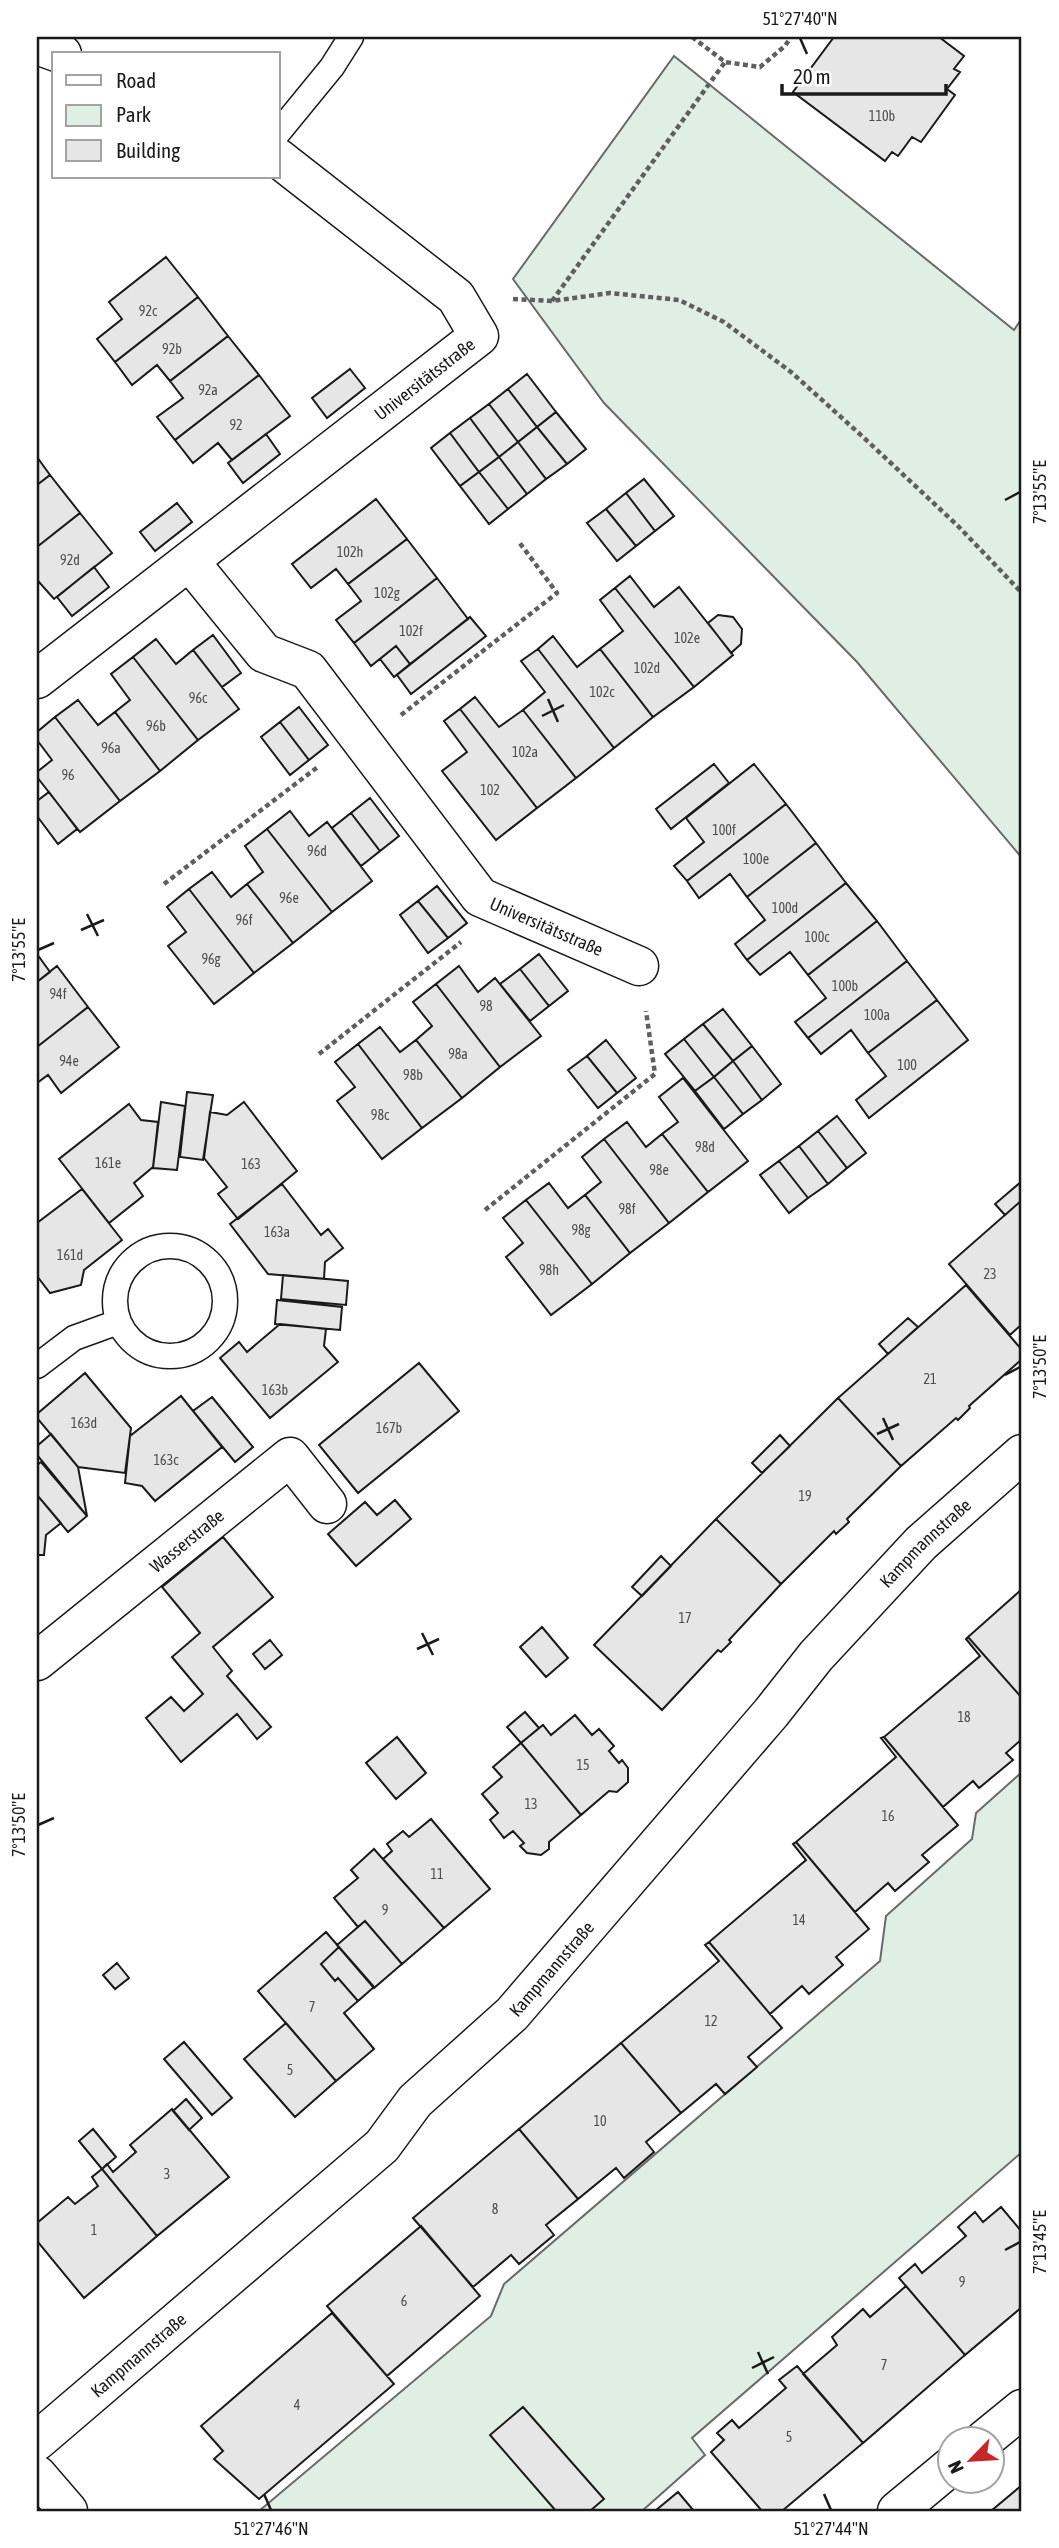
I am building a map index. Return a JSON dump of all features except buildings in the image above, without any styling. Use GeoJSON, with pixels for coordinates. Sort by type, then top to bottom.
{"type":"FeatureCollection","features":[{"type":"Feature","properties":{"kind":"street"},"geometry":{"type":"LineString","coordinates":[[37,45],[56,52]]}},
{"type":"Feature","properties":{"kind":"street","name":"Universitätsstraße"},"geometry":{"type":"LineString","coordinates":[[37,679],[479,336],[456,297],[280,160]]}},
{"type":"Feature","properties":{"kind":"street","name":"Universitätsstraße"},"geometry":{"type":"LineString","coordinates":[[190,562],[264,653],[309,670],[480,897],[639,966]]}},
{"type":"Feature","properties":{"kind":"street","name":"Kampmannstraße"},"geometry":{"type":"LineString","coordinates":[[37,2441],[382,2146],[415,2101],[512,2014],[771,1713],[816,1656],[921,1544],[1022,1454]]}},
{"type":"Feature","properties":{"kind":"street","name":"Wasserstraße"},"geometry":{"type":"LineString","coordinates":[[37,1661],[290,1457],[327,1504]]}},
{"type":"Feature","properties":{"kind":"street"},"geometry":{"type":"LineString","coordinates":[[1001,2426],[1022,2409]]}},
{"type":"Feature","properties":{"kind":"street"},"geometry":{"type":"LineString","coordinates":[[37,2475],[68,2511]]}},
{"type":"Feature","properties":{"kind":"street"},"geometry":{"type":"LineString","coordinates":[[897,2511],[936,2479]]}},
{"type":"Feature","properties":{"kind":"lane"},"geometry":{"type":"LineString","coordinates":[[280,131],[332,67],[351,37]]}},
{"type":"Feature","properties":{"kind":"lane"},"geometry":{"type":"LineString","coordinates":[[175,1246],[193,1251],[209,1262],[220,1278],[225,1301],[222,1319],[213,1336],[189,1353],[171,1356],[144,1350],[129,1338],[118,1322],[114,1305],[121,1275],[133,1259],[149,1249],[175,1246]]}},
{"type":"Feature","properties":{"kind":"lane"},"geometry":{"type":"LineString","coordinates":[[37,1366],[74,1338],[118,1322]]}},
{"type":"Feature","properties":{"kind":"path"},"geometry":{"type":"LineString","coordinates":[[692,37],[725,62],[760,67],[785,46],[791,37]]}},
{"type":"Feature","properties":{"kind":"path"},"geometry":{"type":"LineString","coordinates":[[552,301],[725,62]]}},
{"type":"Feature","properties":{"kind":"path"},"geometry":{"type":"LineString","coordinates":[[456,297],[552,301],[610,293],[679,300],[724,322],[791,372],[862,436],[958,526],[1022,593]]}},
{"type":"Feature","properties":{"kind":"path"},"geometry":{"type":"LineString","coordinates":[[164,884],[557,593],[519,542]]}},
{"type":"Feature","properties":{"kind":"path"},"geometry":{"type":"LineString","coordinates":[[319,1054],[487,922],[496,904]]}},
{"type":"Feature","properties":{"kind":"path"},"geometry":{"type":"LineString","coordinates":[[485,1210],[656,1074],[639,966]]}},
{"type":"Feature","properties":{"kind":"green space"},"geometry":{"type":"Polygon","coordinates":[[[674,56],[1014,330],[1022,318],[1022,858],[857,662],[604,403],[513,279],[674,56]]]}},
{"type":"Feature","properties":{"kind":"green space"},"geometry":{"type":"Polygon","coordinates":[[[1022,1772],[1022,2152],[692,2438],[705,2455],[642,2511],[259,2511],[491,2316],[504,2284],[880,1961],[886,1916],[972,1839],[976,1813],[1022,1772]]]}}]}
